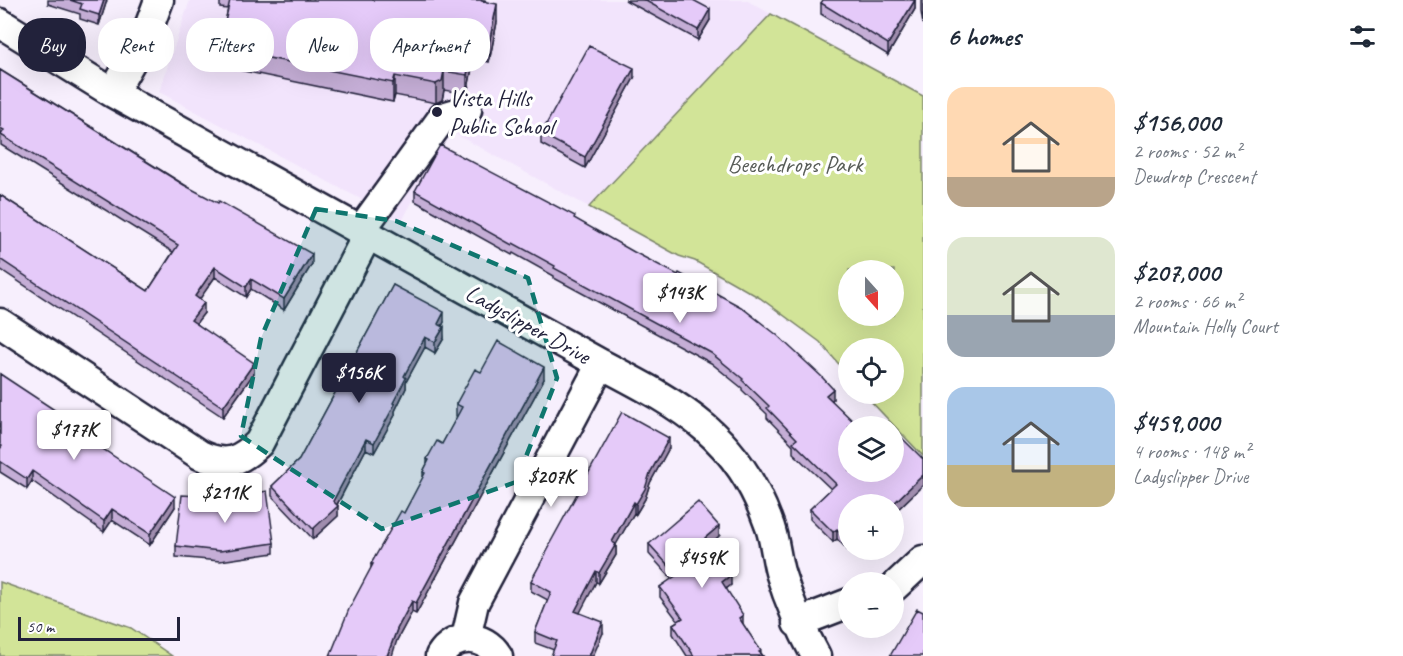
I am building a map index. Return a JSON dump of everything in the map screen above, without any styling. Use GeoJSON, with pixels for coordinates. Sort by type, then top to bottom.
{"type":"FeatureCollection","features":[{"type":"Feature","properties":{"kind":"street"},"geometry":{"type":"LineString","coordinates":[[113,93],[146,35],[159,0]]}},
{"type":"Feature","properties":{"kind":"street","name":"Ladyslipper Drive"},"geometry":{"type":"LineString","coordinates":[[0,23],[113,93],[660,395],[692,417],[729,451],[754,489],[771,529],[780,571],[797,622],[816,656]]}},
{"type":"Feature","properties":{"kind":"street"},"geometry":{"type":"LineString","coordinates":[[0,323],[200,455],[215,462],[230,462],[246,455],[259,443],[365,232],[443,117],[467,110]]}},
{"type":"Feature","properties":{"kind":"street"},"geometry":{"type":"LineString","coordinates":[[466,638],[474,603],[601,364]]}},
{"type":"Feature","properties":{"kind":"street"},"geometry":{"type":"LineString","coordinates":[[904,577],[923,560]]}},
{"type":"Feature","properties":{"kind":"street"},"geometry":{"type":"LineString","coordinates":[[797,622],[838,607]]}},
{"type":"Feature","properties":{"kind":"street"},"geometry":{"type":"LineString","coordinates":[[440,656],[447,647],[466,638],[479,639],[489,645],[498,656]]}},
{"type":"Feature","properties":{"kind":"highlighted area"},"geometry":{"type":"Polygon","coordinates":[[[316,209],[396,221],[528,278],[557,378],[516,482],[382,529],[241,436],[261,338],[316,209]]]}},
{"type":"Feature","properties":{"kind":"shaded area","name":"Vista Hills Public School"},"geometry":{"type":"Polygon","coordinates":[[[190,0],[746,0],[771,14],[589,207],[450,131],[402,221],[159,92],[166,72],[174,72],[174,47],[190,0]]]}},
{"type":"Feature","properties":{"kind":"green space","name":"Beechdrops Park"},"geometry":{"type":"Polygon","coordinates":[[[771,14],[923,96],[923,456],[904,436],[904,416],[885,416],[873,404],[904,404],[904,338],[838,338],[838,363],[820,342],[760,298],[695,261],[679,256],[589,207],[771,14]]]}},
{"type":"Feature","properties":{"kind":"green space"},"geometry":{"type":"Polygon","coordinates":[[[0,582],[131,628],[172,656],[0,656],[0,582]]]}},
{"type":"Feature","properties":{"kind":"building"},"geometry":{"type":"Polygon","coordinates":[[[70,0],[104,0],[99,15],[80,9],[82,4],[70,0]]]}},
{"type":"Feature","properties":{"kind":"building"},"geometry":{"type":"Polygon","coordinates":[[[230,0],[483,0],[497,4],[490,38],[490,18],[370,18],[370,72],[444,72],[442,81],[436,84],[395,76],[393,83],[338,72],[358,72],[358,18],[286,18],[286,61],[274,59],[274,18],[226,18],[230,0]]]}},
{"type":"Feature","properties":{"kind":"building"},"geometry":{"type":"Polygon","coordinates":[[[644,0],[693,0],[710,9],[698,30],[644,0]]]}},
{"type":"Feature","properties":{"kind":"building"},"geometry":{"type":"Polygon","coordinates":[[[823,0],[915,0],[888,44],[821,3],[823,0]]]}},
{"type":"Feature","properties":{"kind":"building"},"geometry":{"type":"Polygon","coordinates":[[[589,46],[634,68],[585,157],[541,134],[589,46]]]}},
{"type":"Feature","properties":{"kind":"building"},"geometry":{"type":"Polygon","coordinates":[[[0,70],[184,185],[218,203],[219,201],[312,254],[284,299],[251,279],[246,287],[215,267],[195,296],[204,303],[191,320],[254,363],[223,407],[0,259],[0,195],[148,291],[178,245],[1,135],[4,130],[0,128],[0,70]]]}},
{"type":"Feature","properties":{"kind":"building"},"geometry":{"type":"Polygon","coordinates":[[[450,72],[468,72],[467,75],[450,72]]]}},
{"type":"Feature","properties":{"kind":"building"},"geometry":{"type":"Polygon","coordinates":[[[440,145],[575,216],[574,218],[634,252],[678,275],[679,273],[741,307],[777,335],[833,389],[826,395],[848,416],[838,416],[838,482],[904,482],[904,440],[923,459],[923,475],[903,494],[838,494],[838,530],[833,532],[810,509],[836,484],[793,442],[797,439],[743,379],[711,353],[415,191],[440,145]]]}},
{"type":"Feature","properties":{"kind":"building"},"geometry":{"type":"Polygon","coordinates":[[[393,285],[444,312],[438,324],[444,327],[435,342],[425,337],[404,376],[406,378],[393,403],[395,404],[374,443],[366,439],[333,501],[338,506],[313,529],[272,486],[299,460],[393,285]]]}},
{"type":"Feature","properties":{"kind":"building"},"geometry":{"type":"Polygon","coordinates":[[[498,341],[544,367],[416,603],[412,601],[397,629],[387,656],[330,656],[349,609],[373,564],[371,564],[401,511],[404,513],[425,473],[423,472],[429,460],[427,459],[437,441],[442,444],[462,407],[456,404],[475,369],[481,372],[498,341]]]}},
{"type":"Feature","properties":{"kind":"building"},"geometry":{"type":"Polygon","coordinates":[[[0,374],[103,442],[100,447],[175,497],[150,534],[112,509],[104,521],[32,471],[27,479],[0,461],[2,446],[0,444],[0,374]]]}},
{"type":"Feature","properties":{"kind":"building"},"geometry":{"type":"Polygon","coordinates":[[[622,412],[669,438],[650,473],[645,489],[636,504],[634,502],[612,542],[616,544],[599,573],[596,571],[575,611],[603,622],[589,656],[551,656],[557,641],[535,632],[551,592],[531,581],[622,412]]]}},
{"type":"Feature","properties":{"kind":"building"},"geometry":{"type":"Polygon","coordinates":[[[267,491],[274,543],[220,551],[176,546],[182,495],[199,496],[198,504],[217,506],[251,501],[250,494],[267,491]]]}},
{"type":"Feature","properties":{"kind":"building"},"geometry":{"type":"Polygon","coordinates":[[[698,502],[719,526],[705,538],[731,575],[722,582],[743,615],[739,618],[763,656],[694,656],[673,624],[683,618],[660,587],[677,575],[649,544],[698,502]]]}},
{"type":"Feature","properties":{"kind":"building"},"geometry":{"type":"Polygon","coordinates":[[[917,609],[923,612],[923,656],[890,656],[900,638],[904,638],[904,632],[917,609]]]}},
{"type":"Feature","properties":{"kind":"place","name":"Vista Hills Public School"},"geometry":{"type":"Point","coordinates":[437,112]}}]}
